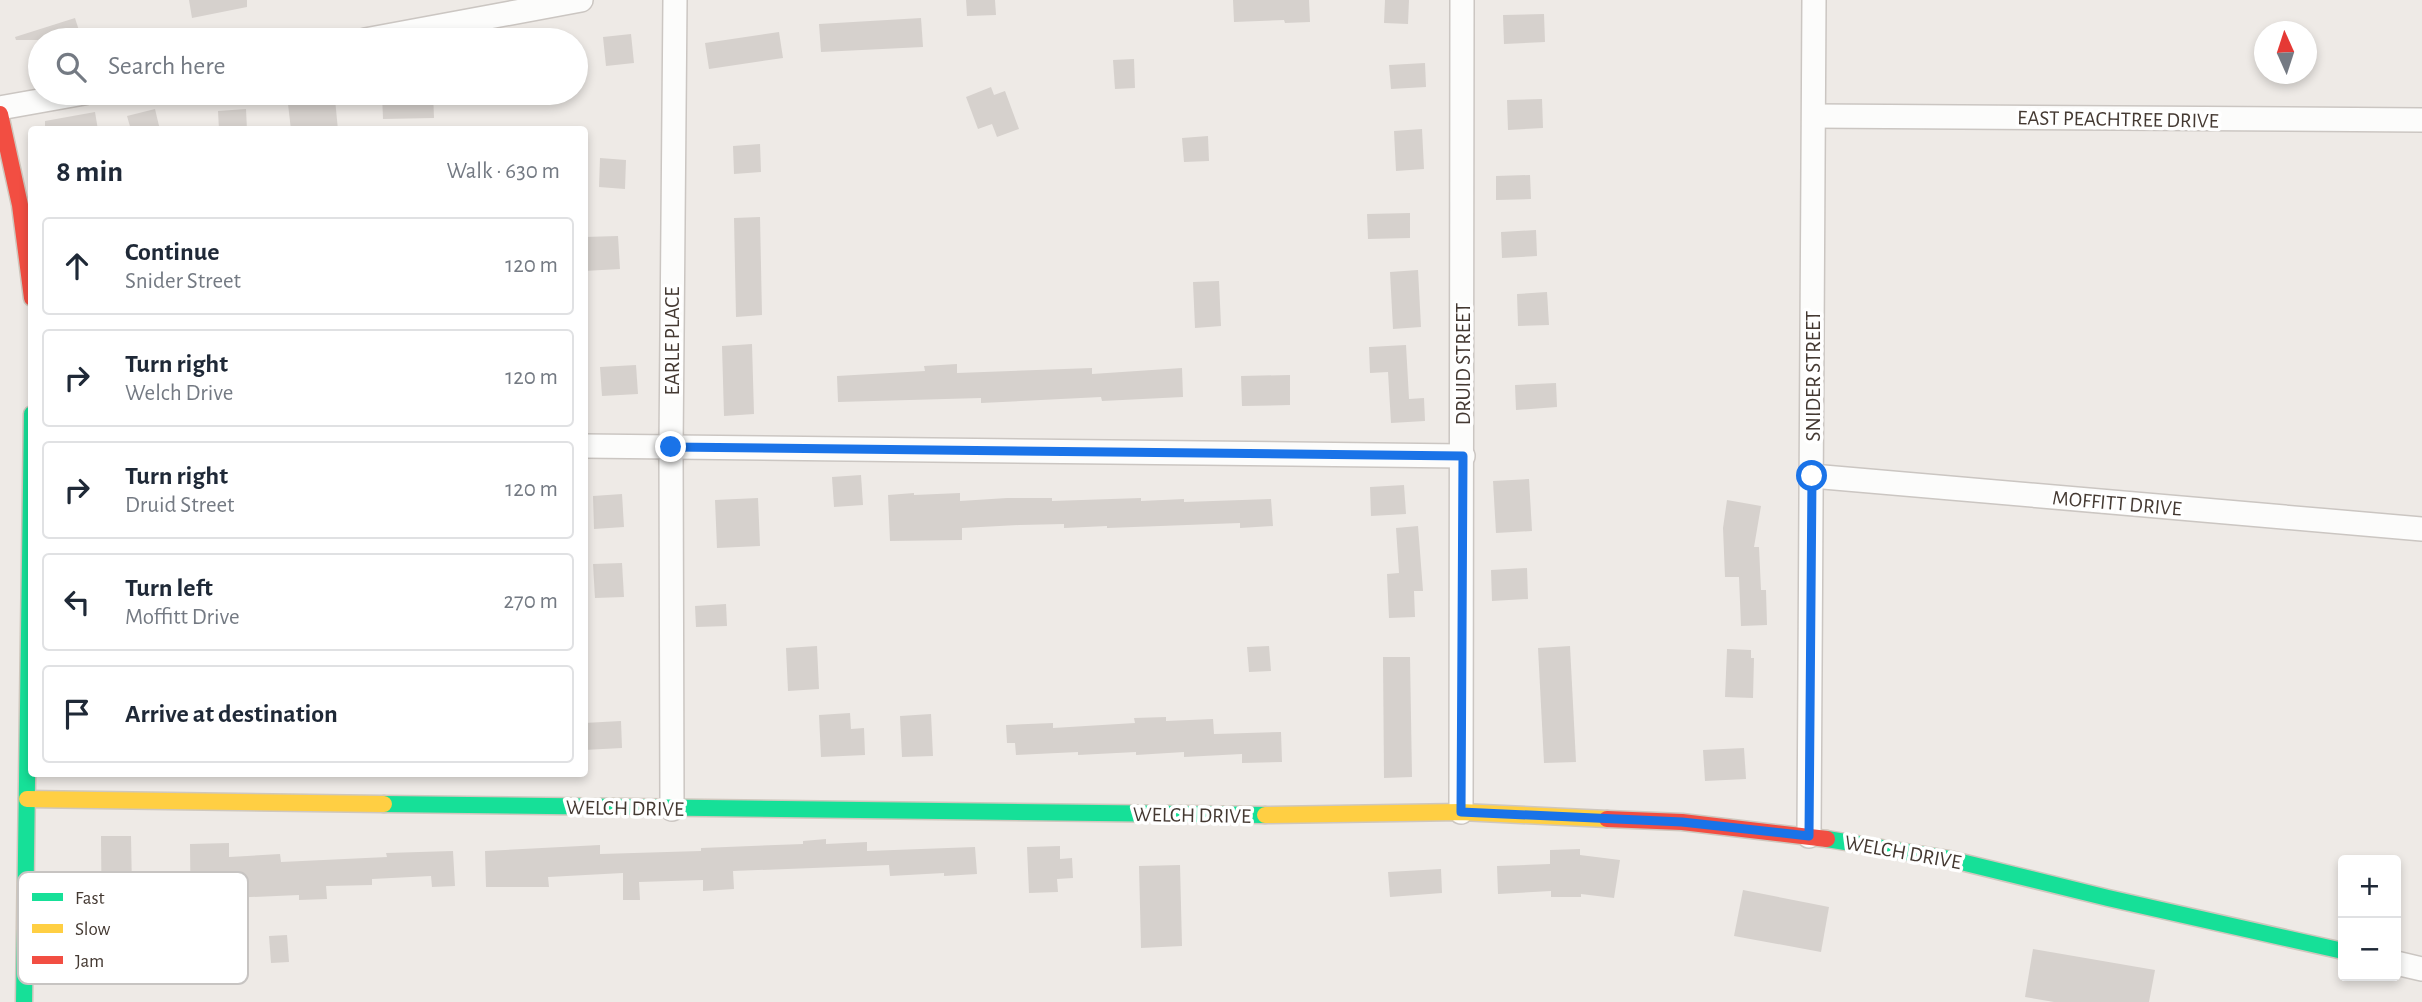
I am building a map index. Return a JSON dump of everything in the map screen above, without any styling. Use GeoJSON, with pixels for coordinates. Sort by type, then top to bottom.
{"type":"FeatureCollection","features":[{"type":"Feature","properties":{"kind":"street"},"geometry":{"type":"LineString","coordinates":[[430,28],[581,0]]}},
{"type":"Feature","properties":{"kind":"street","name":"EARLE PLACE"},"geometry":{"type":"LineString","coordinates":[[672,809],[671,447],[675,0]]}},
{"type":"Feature","properties":{"kind":"street","name":"DRUID STREET"},"geometry":{"type":"LineString","coordinates":[[1461,812],[1462,0]]}},
{"type":"Feature","properties":{"kind":"street","name":"SNIDER STREET"},"geometry":{"type":"LineString","coordinates":[[1809,836],[1814,0]]}},
{"type":"Feature","properties":{"kind":"street"},"geometry":{"type":"LineString","coordinates":[[0,108],[28,103]]}},
{"type":"Feature","properties":{"kind":"street"},"geometry":{"type":"LineString","coordinates":[[0,114],[18,182],[28,254]]}},
{"type":"Feature","properties":{"kind":"street","name":"EAST PEACHTREE DRIVE"},"geometry":{"type":"LineString","coordinates":[[1814,116],[2422,120]]}},
{"type":"Feature","properties":{"kind":"street"},"geometry":{"type":"LineString","coordinates":[[588,446],[1463,456]]}},
{"type":"Feature","properties":{"kind":"street","name":"MOFFITT DRIVE"},"geometry":{"type":"LineString","coordinates":[[1812,476],[2422,530]]}},
{"type":"Feature","properties":{"kind":"street"},"geometry":{"type":"LineString","coordinates":[[26,872],[28,710]]}},
{"type":"Feature","properties":{"kind":"street","name":"WELCH DRIVE"},"geometry":{"type":"LineString","coordinates":[[27,799],[1271,816],[1461,812],[1682,822],[1809,836],[1949,859],[2338,950]]}},
{"type":"Feature","properties":{"kind":"street"},"geometry":{"type":"LineString","coordinates":[[2401,964],[2422,969]]}},
{"type":"Feature","properties":{"kind":"street"},"geometry":{"type":"LineString","coordinates":[[24,984],[24,1002]]}},
{"type":"Feature","properties":{"kind":"building"},"geometry":{"type":"Polygon","coordinates":[[[189,0],[247,0],[247,7],[192,18],[189,0]]]}},
{"type":"Feature","properties":{"kind":"building"},"geometry":{"type":"Polygon","coordinates":[[[966,0],[995,0],[996,15],[967,16],[966,0]]]}},
{"type":"Feature","properties":{"kind":"building"},"geometry":{"type":"Polygon","coordinates":[[[1233,0],[1309,0],[1310,22],[1234,22],[1233,0]]]}},
{"type":"Feature","properties":{"kind":"building"},"geometry":{"type":"Polygon","coordinates":[[[1385,0],[1409,0],[1408,24],[1384,23],[1385,0]]]}},
{"type":"Feature","properties":{"kind":"building"},"geometry":{"type":"Polygon","coordinates":[[[1544,14],[1545,42],[1504,44],[1503,15],[1544,14]]]}},
{"type":"Feature","properties":{"kind":"building"},"geometry":{"type":"Polygon","coordinates":[[[75,18],[78,28],[43,28],[75,18]]]}},
{"type":"Feature","properties":{"kind":"building"},"geometry":{"type":"Polygon","coordinates":[[[921,18],[923,47],[821,52],[819,24],[921,18]]]}},
{"type":"Feature","properties":{"kind":"building"},"geometry":{"type":"Polygon","coordinates":[[[779,32],[783,58],[709,69],[705,43],[779,32]]]}},
{"type":"Feature","properties":{"kind":"building"},"geometry":{"type":"Polygon","coordinates":[[[28,33],[28,40],[16,40],[15,37],[28,33]]]}},
{"type":"Feature","properties":{"kind":"building"},"geometry":{"type":"Polygon","coordinates":[[[631,34],[634,63],[606,66],[603,37],[631,34]]]}},
{"type":"Feature","properties":{"kind":"building"},"geometry":{"type":"Polygon","coordinates":[[[1134,59],[1135,88],[1115,89],[1113,60],[1134,59]]]}},
{"type":"Feature","properties":{"kind":"building"},"geometry":{"type":"Polygon","coordinates":[[[1425,63],[1426,87],[1391,89],[1389,65],[1425,63]]]}},
{"type":"Feature","properties":{"kind":"building"},"geometry":{"type":"Polygon","coordinates":[[[991,87],[994,95],[1005,91],[1019,129],[997,137],[992,124],[978,129],[966,97],[991,87]]]}},
{"type":"Feature","properties":{"kind":"building"},"geometry":{"type":"Polygon","coordinates":[[[1542,99],[1543,128],[1508,130],[1507,100],[1542,99]]]}},
{"type":"Feature","properties":{"kind":"building"},"geometry":{"type":"Polygon","coordinates":[[[288,105],[336,105],[338,126],[291,126],[288,105]]]}},
{"type":"Feature","properties":{"kind":"building"},"geometry":{"type":"Polygon","coordinates":[[[382,105],[433,105],[434,118],[383,119],[382,105]]]}},
{"type":"Feature","properties":{"kind":"building"},"geometry":{"type":"Polygon","coordinates":[[[155,109],[159,126],[130,126],[127,116],[155,109]]]}},
{"type":"Feature","properties":{"kind":"building"},"geometry":{"type":"Polygon","coordinates":[[[246,109],[247,126],[219,126],[218,111],[246,109]]]}},
{"type":"Feature","properties":{"kind":"building"},"geometry":{"type":"Polygon","coordinates":[[[95,112],[97,126],[45,126],[45,121],[95,112]]]}},
{"type":"Feature","properties":{"kind":"building"},"geometry":{"type":"Polygon","coordinates":[[[1422,129],[1424,169],[1396,171],[1394,131],[1422,129]]]}},
{"type":"Feature","properties":{"kind":"building"},"geometry":{"type":"Polygon","coordinates":[[[1208,136],[1209,161],[1184,162],[1182,138],[1208,136]]]}},
{"type":"Feature","properties":{"kind":"building"},"geometry":{"type":"Polygon","coordinates":[[[760,144],[761,172],[734,174],[733,146],[760,144]]]}},
{"type":"Feature","properties":{"kind":"building"},"geometry":{"type":"Polygon","coordinates":[[[600,158],[626,160],[625,189],[599,187],[600,158]]]}},
{"type":"Feature","properties":{"kind":"building"},"geometry":{"type":"Polygon","coordinates":[[[1530,175],[1531,199],[1496,200],[1496,176],[1530,175]]]}},
{"type":"Feature","properties":{"kind":"building"},"geometry":{"type":"Polygon","coordinates":[[[1410,213],[1410,238],[1368,239],[1367,214],[1410,213]]]}},
{"type":"Feature","properties":{"kind":"building"},"geometry":{"type":"Polygon","coordinates":[[[760,217],[762,315],[736,317],[734,218],[760,217]]]}},
{"type":"Feature","properties":{"kind":"building"},"geometry":{"type":"Polygon","coordinates":[[[1536,230],[1537,256],[1502,258],[1501,232],[1536,230]]]}},
{"type":"Feature","properties":{"kind":"building"},"geometry":{"type":"Polygon","coordinates":[[[618,236],[620,269],[588,271],[588,237],[618,236]]]}},
{"type":"Feature","properties":{"kind":"building"},"geometry":{"type":"Polygon","coordinates":[[[1418,270],[1421,327],[1393,329],[1390,272],[1418,270]]]}},
{"type":"Feature","properties":{"kind":"building"},"geometry":{"type":"Polygon","coordinates":[[[1219,281],[1221,326],[1195,328],[1193,282],[1219,281]]]}},
{"type":"Feature","properties":{"kind":"building"},"geometry":{"type":"Polygon","coordinates":[[[1547,292],[1549,325],[1518,326],[1517,294],[1547,292]]]}},
{"type":"Feature","properties":{"kind":"building"},"geometry":{"type":"Polygon","coordinates":[[[752,344],[754,414],[724,416],[722,346],[752,344]]]}},
{"type":"Feature","properties":{"kind":"building"},"geometry":{"type":"Polygon","coordinates":[[[1406,345],[1409,399],[1424,398],[1425,421],[1391,423],[1388,372],[1370,373],[1369,347],[1406,345]]]}},
{"type":"Feature","properties":{"kind":"building"},"geometry":{"type":"Polygon","coordinates":[[[957,364],[957,373],[1092,368],[1092,374],[1182,368],[1183,397],[1102,401],[1101,397],[981,403],[981,398],[838,402],[837,376],[925,371],[924,366],[957,364]]]}},
{"type":"Feature","properties":{"kind":"building"},"geometry":{"type":"Polygon","coordinates":[[[636,365],[638,394],[602,396],[600,367],[636,365]]]}},
{"type":"Feature","properties":{"kind":"building"},"geometry":{"type":"Polygon","coordinates":[[[1290,375],[1290,405],[1242,406],[1241,376],[1290,375]]]}},
{"type":"Feature","properties":{"kind":"building"},"geometry":{"type":"Polygon","coordinates":[[[1556,383],[1557,407],[1516,410],[1515,385],[1556,383]]]}},
{"type":"Feature","properties":{"kind":"building"},"geometry":{"type":"Polygon","coordinates":[[[861,475],[863,505],[834,507],[832,477],[861,475]]]}},
{"type":"Feature","properties":{"kind":"building"},"geometry":{"type":"Polygon","coordinates":[[[1529,479],[1532,531],[1496,533],[1493,481],[1529,479]]]}},
{"type":"Feature","properties":{"kind":"building"},"geometry":{"type":"Polygon","coordinates":[[[1404,485],[1406,514],[1371,516],[1370,487],[1404,485]]]}},
{"type":"Feature","properties":{"kind":"building"},"geometry":{"type":"Polygon","coordinates":[[[960,493],[960,501],[1007,498],[1052,498],[1052,501],[1141,498],[1141,501],[1184,499],[1184,502],[1271,499],[1273,526],[1240,528],[1240,523],[1107,528],[1064,528],[1064,524],[1019,525],[962,528],[962,540],[890,541],[888,495],[960,493]]]}},
{"type":"Feature","properties":{"kind":"building"},"geometry":{"type":"Polygon","coordinates":[[[622,494],[624,527],[594,529],[593,496],[622,494]]]}},
{"type":"Feature","properties":{"kind":"building"},"geometry":{"type":"Polygon","coordinates":[[[758,498],[760,546],[717,548],[715,500],[758,498]]]}},
{"type":"Feature","properties":{"kind":"building"},"geometry":{"type":"Polygon","coordinates":[[[1727,500],[1761,506],[1754,547],[1759,547],[1761,590],[1766,590],[1767,625],[1741,626],[1739,577],[1725,577],[1723,528],[1727,500]]]}},
{"type":"Feature","properties":{"kind":"building"},"geometry":{"type":"Polygon","coordinates":[[[1418,526],[1423,591],[1414,591],[1415,617],[1389,618],[1387,574],[1399,573],[1396,528],[1418,526]]]}},
{"type":"Feature","properties":{"kind":"building"},"geometry":{"type":"Polygon","coordinates":[[[622,563],[624,597],[595,598],[593,564],[622,563]]]}},
{"type":"Feature","properties":{"kind":"building"},"geometry":{"type":"Polygon","coordinates":[[[1527,568],[1528,599],[1492,601],[1491,570],[1527,568]]]}},
{"type":"Feature","properties":{"kind":"building"},"geometry":{"type":"Polygon","coordinates":[[[726,604],[727,626],[696,627],[695,606],[726,604]]]}},
{"type":"Feature","properties":{"kind":"building"},"geometry":{"type":"Polygon","coordinates":[[[817,646],[819,689],[788,691],[786,648],[817,646]]]}},
{"type":"Feature","properties":{"kind":"building"},"geometry":{"type":"Polygon","coordinates":[[[1269,646],[1271,671],[1249,672],[1247,647],[1269,646]]]}},
{"type":"Feature","properties":{"kind":"building"},"geometry":{"type":"Polygon","coordinates":[[[1570,646],[1576,762],[1544,763],[1538,648],[1570,646]]]}},
{"type":"Feature","properties":{"kind":"building"},"geometry":{"type":"Polygon","coordinates":[[[1727,649],[1751,650],[1751,658],[1754,658],[1753,698],[1725,697],[1727,649]]]}},
{"type":"Feature","properties":{"kind":"building"},"geometry":{"type":"Polygon","coordinates":[[[1383,657],[1410,657],[1412,777],[1384,778],[1383,657]]]}},
{"type":"Feature","properties":{"kind":"building"},"geometry":{"type":"Polygon","coordinates":[[[850,713],[851,729],[864,728],[865,755],[821,757],[819,715],[850,713]]]}},
{"type":"Feature","properties":{"kind":"building"},"geometry":{"type":"Polygon","coordinates":[[[931,714],[933,756],[902,757],[900,716],[931,714]]]}},
{"type":"Feature","properties":{"kind":"building"},"geometry":{"type":"Polygon","coordinates":[[[1166,717],[1166,721],[1213,719],[1214,734],[1281,732],[1282,762],[1242,763],[1242,754],[1184,757],[1184,752],[1136,755],[1136,752],[1078,755],[1078,752],[1016,755],[1015,743],[1007,743],[1006,725],[1053,723],[1053,728],[1135,723],[1134,718],[1166,717]]]}},
{"type":"Feature","properties":{"kind":"building"},"geometry":{"type":"Polygon","coordinates":[[[621,721],[622,748],[588,750],[588,723],[621,721]]]}},
{"type":"Feature","properties":{"kind":"building"},"geometry":{"type":"Polygon","coordinates":[[[1744,748],[1746,779],[1705,781],[1703,750],[1744,748]]]}},
{"type":"Feature","properties":{"kind":"building"},"geometry":{"type":"Polygon","coordinates":[[[101,836],[131,836],[132,872],[101,872],[101,836]]]}},
{"type":"Feature","properties":{"kind":"building"},"geometry":{"type":"Polygon","coordinates":[[[826,839],[826,844],[867,842],[867,851],[975,847],[977,874],[890,876],[889,865],[733,871],[734,889],[703,891],[703,880],[639,882],[640,900],[623,900],[623,873],[548,877],[549,887],[486,887],[485,851],[600,845],[600,854],[701,851],[701,848],[803,844],[803,841],[826,839]]]}},
{"type":"Feature","properties":{"kind":"building"},"geometry":{"type":"Polygon","coordinates":[[[229,843],[229,857],[280,854],[281,862],[387,857],[386,853],[453,851],[455,886],[432,887],[431,876],[372,879],[372,885],[326,886],[327,899],[299,900],[299,895],[248,897],[248,872],[190,872],[190,844],[229,843]]]}},
{"type":"Feature","properties":{"kind":"building"},"geometry":{"type":"Polygon","coordinates":[[[1060,846],[1060,859],[1072,858],[1073,878],[1057,879],[1058,892],[1029,893],[1027,847],[1060,846]]]}},
{"type":"Feature","properties":{"kind":"building"},"geometry":{"type":"Polygon","coordinates":[[[1580,849],[1580,855],[1620,860],[1614,898],[1581,894],[1581,897],[1551,897],[1551,891],[1498,894],[1497,866],[1550,864],[1550,850],[1580,849]]]}},
{"type":"Feature","properties":{"kind":"building"},"geometry":{"type":"Polygon","coordinates":[[[1180,865],[1182,946],[1141,948],[1139,866],[1180,865]]]}},
{"type":"Feature","properties":{"kind":"building"},"geometry":{"type":"Polygon","coordinates":[[[1441,869],[1442,893],[1390,897],[1388,872],[1441,869]]]}},
{"type":"Feature","properties":{"kind":"building"},"geometry":{"type":"Polygon","coordinates":[[[1743,890],[1829,907],[1821,952],[1734,936],[1743,890]]]}},
{"type":"Feature","properties":{"kind":"building"},"geometry":{"type":"Polygon","coordinates":[[[287,935],[289,962],[271,963],[269,936],[287,935]]]}},
{"type":"Feature","properties":{"kind":"building"},"geometry":{"type":"Polygon","coordinates":[[[2033,949],[2155,970],[2149,1002],[2054,1002],[2025,997],[2033,949]]]}},
{"type":"Feature","properties":{"kind":"traffic: fast"},"geometry":{"type":"LineString","coordinates":[[26,872],[28,708]]}},
{"type":"Feature","properties":{"kind":"traffic: fast"},"geometry":{"type":"LineString","coordinates":[[384,804],[1265,815]]}},
{"type":"Feature","properties":{"kind":"traffic: fast"},"geometry":{"type":"LineString","coordinates":[[1827,839],[1949,859],[2338,950]]}},
{"type":"Feature","properties":{"kind":"traffic: fast"},"geometry":{"type":"LineString","coordinates":[[24,984],[24,1002]]}},
{"type":"Feature","properties":{"kind":"traffic: slow"},"geometry":{"type":"LineString","coordinates":[[27,799],[384,804]]}},
{"type":"Feature","properties":{"kind":"traffic: slow"},"geometry":{"type":"LineString","coordinates":[[1265,815],[1461,812],[1607,819]]}},
{"type":"Feature","properties":{"kind":"traffic: jam"},"geometry":{"type":"LineString","coordinates":[[0,114],[20,205],[28,267]]}},
{"type":"Feature","properties":{"kind":"traffic: jam"},"geometry":{"type":"LineString","coordinates":[[1607,819],[1682,822],[1827,839]]}},
{"type":"Feature","properties":{"kind":"route"},"geometry":{"type":"LineString","coordinates":[[671,447],[1463,456],[1461,812],[1682,822],[1809,836],[1812,476]]}}]}
